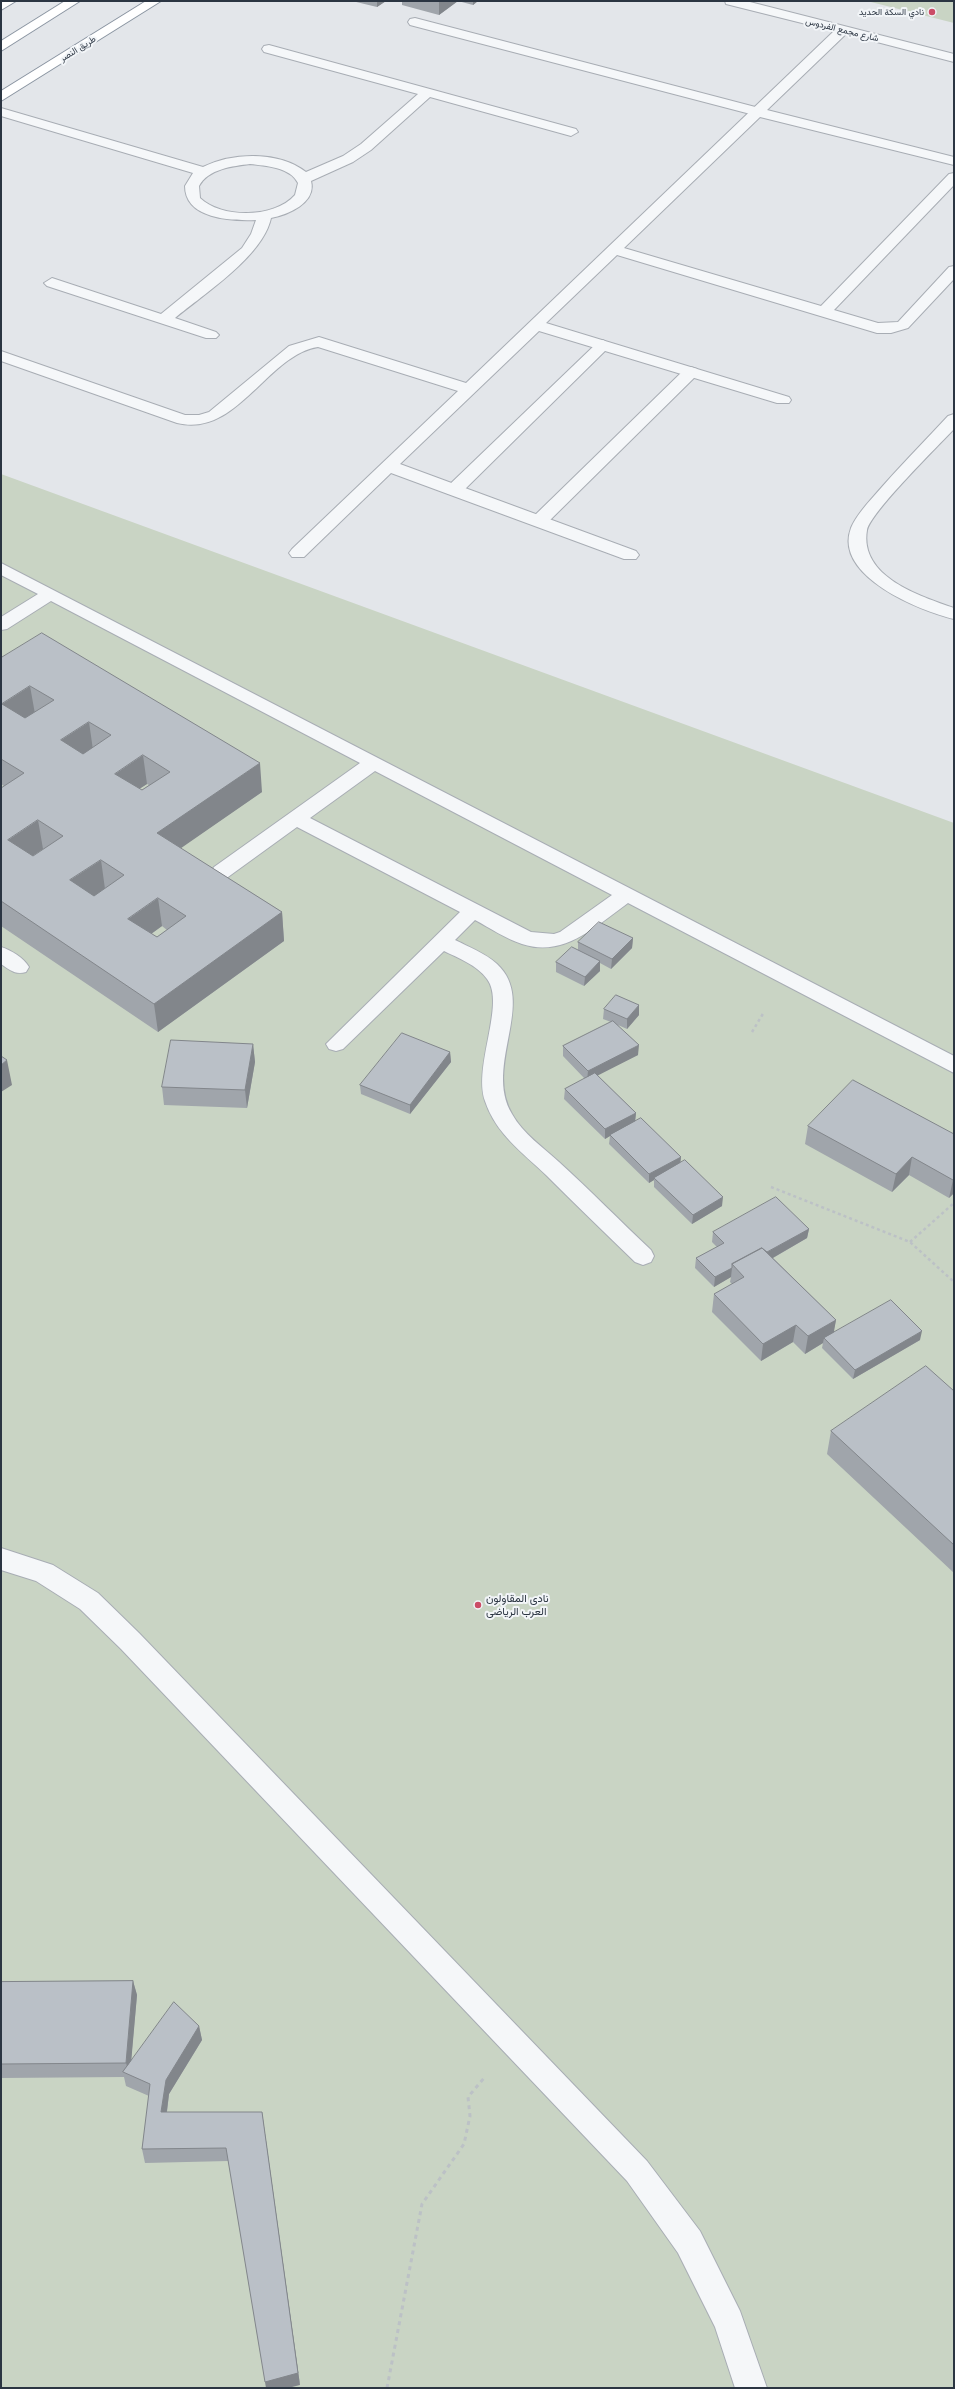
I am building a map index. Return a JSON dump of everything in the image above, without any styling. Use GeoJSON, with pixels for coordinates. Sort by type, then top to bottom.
{"type":"FeatureCollection","features":[{"type":"Feature","properties":{"kind":"highway"},"geometry":{"type":"LineString","coordinates":[[1,6],[10,1]]}},
{"type":"Feature","properties":{"kind":"highway"},"geometry":{"type":"LineString","coordinates":[[1,47],[74,1]]}},
{"type":"Feature","properties":{"kind":"highway","name":"طريق النصر"},"geometry":{"type":"LineString","coordinates":[[1,97],[155,1]]}},
{"type":"Feature","properties":{"kind":"street","name":"شارع مجمع الفردوس"},"geometry":{"type":"LineString","coordinates":[[731,1],[954,58]]}},
{"type":"Feature","properties":{"kind":"street"},"geometry":{"type":"LineString","coordinates":[[415,22],[758,112],[954,161]]}},
{"type":"Feature","properties":{"kind":"street"},"geometry":{"type":"LineString","coordinates":[[298,554],[843,30]]}},
{"type":"Feature","properties":{"kind":"street"},"geometry":{"type":"LineString","coordinates":[[269,50],[571,132]]}},
{"type":"Feature","properties":{"kind":"street"},"geometry":{"type":"LineString","coordinates":[[303,179],[348,159],[366,147],[427,93]]}},
{"type":"Feature","properties":{"kind":"street"},"geometry":{"type":"LineString","coordinates":[[1,112],[204,172]]}},
{"type":"Feature","properties":{"kind":"street"},"geometry":{"type":"LineString","coordinates":[[268,161],[284,165],[296,171],[303,179],[305,187],[302,196],[294,204],[281,211],[264,215],[228,215],[200,205],[193,198],[191,189],[195,180],[204,172],[233,162],[268,161]]}},
{"type":"Feature","properties":{"kind":"street"},"geometry":{"type":"LineString","coordinates":[[824,312],[954,177]]}},
{"type":"Feature","properties":{"kind":"street"},"geometry":{"type":"LineString","coordinates":[[163,320],[247,251],[256,240],[262,228],[264,215]]}},
{"type":"Feature","properties":{"kind":"street"},"geometry":{"type":"LineString","coordinates":[[614,250],[876,328],[891,328],[903,325],[954,270]]}},
{"type":"Feature","properties":{"kind":"street"},"geometry":{"type":"LineString","coordinates":[[52,283],[211,335]]}},
{"type":"Feature","properties":{"kind":"street"},"geometry":{"type":"LineString","coordinates":[[536,325],[783,400]]}},
{"type":"Feature","properties":{"kind":"street"},"geometry":{"type":"LineString","coordinates":[[1,356],[183,420],[200,420],[215,415],[294,349],[306,344],[319,342],[469,389]]}},
{"type":"Feature","properties":{"kind":"street"},"geometry":{"type":"LineString","coordinates":[[454,490],[603,345]]}},
{"type":"Feature","properties":{"kind":"street"},"geometry":{"type":"LineString","coordinates":[[538,521],[691,372]]}},
{"type":"Feature","properties":{"kind":"street"},"geometry":{"type":"LineString","coordinates":[[954,419],[874,507],[859,528],[859,552],[876,576],[906,596],[954,614]]}},
{"type":"Feature","properties":{"kind":"street"},"geometry":{"type":"LineString","coordinates":[[389,466],[630,555]]}},
{"type":"Feature","properties":{"kind":"street"},"geometry":{"type":"LineString","coordinates":[[1,568],[954,1065]]}},
{"type":"Feature","properties":{"kind":"street"},"geometry":{"type":"LineString","coordinates":[[1,625],[50,594]]}},
{"type":"Feature","properties":{"kind":"street"},"geometry":{"type":"LineString","coordinates":[[221,872],[374,762]]}},
{"type":"Feature","properties":{"kind":"street"},"geometry":{"type":"LineString","coordinates":[[295,818],[527,939],[554,941],[567,937],[626,895]]}},
{"type":"Feature","properties":{"kind":"street"},"geometry":{"type":"LineString","coordinates":[[336,1044],[473,911]]}},
{"type":"Feature","properties":{"kind":"street"},"geometry":{"type":"LineString","coordinates":[[442,942],[481,962],[494,973],[502,985],[503,999],[491,1082],[494,1097],[505,1121],[524,1142],[643,1256]]}},
{"type":"Feature","properties":{"kind":"street"},"geometry":{"type":"LineString","coordinates":[[1,954],[19,966]]}},
{"type":"Feature","properties":{"kind":"street"},"geometry":{"type":"LineString","coordinates":[[1,1559],[44,1573],[89,1602],[130,1641],[637,2171],[689,2242],[730,2322],[751,2388]]}},
{"type":"Feature","properties":{"kind":"path"},"geometry":{"type":"LineString","coordinates":[[771,1187],[910,1242],[954,1282]]}},
{"type":"Feature","properties":{"kind":"path"},"geometry":{"type":"LineString","coordinates":[[910,1242],[954,1203]]}},
{"type":"Feature","properties":{"kind":"path"},"geometry":{"type":"LineString","coordinates":[[387,2388],[422,2204],[434,2184],[458,2159],[468,2138],[471,2114],[468,2097],[483,2079],[522,2052]]}},
{"type":"Feature","properties":{"kind":"green space","name":"نادي السكة الحديد"},"geometry":{"type":"Polygon","coordinates":[[[867,1],[954,1],[954,23],[867,1]]]}},
{"type":"Feature","properties":{"kind":"green space","name":"نادى المقاولون العرب الرياضى"},"geometry":{"type":"Polygon","coordinates":[[[1,474],[954,823],[954,2388],[1,2388],[1,474]]]}},
{"type":"Feature","properties":{"kind":"building"},"geometry":{"type":"Polygon","coordinates":[[[42,633],[260,763],[157,833],[282,912],[154,1004],[1,901],[1,788],[24,773],[1,759],[1,658],[42,633]],[[30,686],[2,704],[25,718],[54,700],[30,686]],[[89,722],[61,740],[83,754],[111,735],[89,722]],[[143,755],[115,774],[142,790],[170,772],[143,755]],[[38,820],[8,840],[33,856],[63,836],[38,820]],[[101,860],[70,880],[94,896],[124,875],[101,860]],[[158,898],[128,919],[157,937],[186,916],[158,898]]]}},
{"type":"Feature","properties":{"kind":"building"},"geometry":{"type":"Polygon","coordinates":[[[599,922],[633,938],[612,959],[578,942],[599,922]]]}},
{"type":"Feature","properties":{"kind":"building"},"geometry":{"type":"Polygon","coordinates":[[[572,947],[600,961],[585,977],[556,962],[572,947]]]}},
{"type":"Feature","properties":{"kind":"building"},"geometry":{"type":"Polygon","coordinates":[[[616,995],[639,1005],[627,1019],[604,1009],[616,995]]]}},
{"type":"Feature","properties":{"kind":"building"},"geometry":{"type":"Polygon","coordinates":[[[613,1021],[639,1045],[588,1071],[563,1046],[613,1021]]]}},
{"type":"Feature","properties":{"kind":"building"},"geometry":{"type":"Polygon","coordinates":[[[402,1033],[450,1052],[410,1105],[360,1085],[402,1033]]]}},
{"type":"Feature","properties":{"kind":"building"},"geometry":{"type":"Polygon","coordinates":[[[171,1040],[253,1044],[245,1090],[162,1087],[171,1040]]]}},
{"type":"Feature","properties":{"kind":"building"},"geometry":{"type":"Polygon","coordinates":[[[1,1056],[7,1060],[1,1065],[1,1056]]]}},
{"type":"Feature","properties":{"kind":"building"},"geometry":{"type":"Polygon","coordinates":[[[595,1073],[636,1113],[605,1129],[565,1089],[595,1073]]]}},
{"type":"Feature","properties":{"kind":"building"},"geometry":{"type":"Polygon","coordinates":[[[853,1080],[954,1134],[954,1179],[953,1180],[912,1157],[896,1174],[808,1126],[853,1080]]]}},
{"type":"Feature","properties":{"kind":"building"},"geometry":{"type":"Polygon","coordinates":[[[641,1118],[681,1157],[649,1174],[610,1135],[641,1118]]]}},
{"type":"Feature","properties":{"kind":"building"},"geometry":{"type":"Polygon","coordinates":[[[685,1160],[723,1197],[693,1215],[654,1178],[685,1160]]]}},
{"type":"Feature","properties":{"kind":"building"},"geometry":{"type":"Polygon","coordinates":[[[776,1197],[809,1229],[767,1252],[762,1248],[732,1264],[732,1268],[715,1277],[696,1258],[724,1243],[713,1232],[776,1197]]]}},
{"type":"Feature","properties":{"kind":"building"},"geometry":{"type":"Polygon","coordinates":[[[762,1248],[836,1320],[808,1336],[796,1325],[763,1344],[714,1294],[744,1277],[732,1264],[762,1248]]]}},
{"type":"Feature","properties":{"kind":"building"},"geometry":{"type":"Polygon","coordinates":[[[891,1300],[922,1331],[855,1370],[824,1338],[891,1300]]]}},
{"type":"Feature","properties":{"kind":"building"},"geometry":{"type":"Polygon","coordinates":[[[926,1366],[954,1391],[954,1545],[831,1431],[926,1366]]]}},
{"type":"Feature","properties":{"kind":"building"},"geometry":{"type":"Polygon","coordinates":[[[133,1981],[126,2063],[1,2064],[1,1982],[133,1981]]]}},
{"type":"Feature","properties":{"kind":"building"},"geometry":{"type":"Polygon","coordinates":[[[174,2002],[199,2026],[166,2080],[161,2112],[262,2112],[298,2373],[265,2382],[226,2148],[142,2149],[150,2084],[123,2072],[174,2002]]]}},
{"type":"Feature","properties":{"kind":"place","name":"نادي السكة الحديد"},"geometry":{"type":"Point","coordinates":[932,12]}},
{"type":"Feature","properties":{"kind":"place","name":"نادى المقاولون العرب الرياضى"},"geometry":{"type":"Point","coordinates":[478,1605]}}]}
